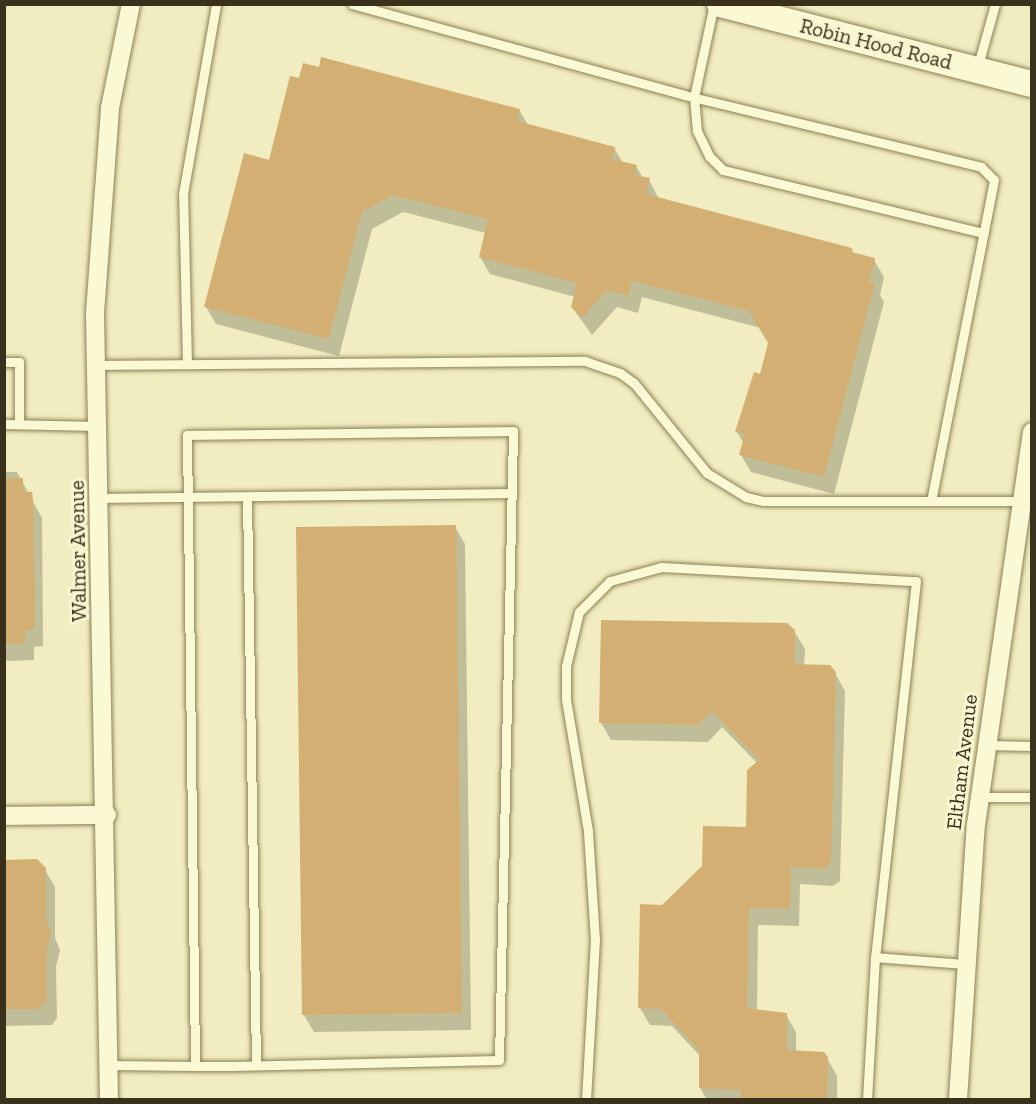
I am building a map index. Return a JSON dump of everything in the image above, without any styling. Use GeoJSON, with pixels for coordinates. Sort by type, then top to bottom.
{"type":"FeatureCollection","features":[{"type":"Feature","properties":{"kind":"street","name":"Walmer Avenue"},"geometry":{"type":"LineString","coordinates":[[109,1100],[107,815],[95,365],[100,210],[110,108],[131,4]]}},
{"type":"Feature","properties":{"kind":"street","name":"Robin Hood Road"},"geometry":{"type":"LineString","coordinates":[[720,4],[1032,84]]}},
{"type":"Feature","properties":{"kind":"street","name":"Eltham Avenue"},"geometry":{"type":"LineString","coordinates":[[958,1100],[980,797],[1020,501],[1032,432]]}},
{"type":"Feature","properties":{"kind":"street"},"geometry":{"type":"LineString","coordinates":[[4,816],[107,815]]}},
{"type":"Feature","properties":{"kind":"lane"},"geometry":{"type":"LineString","coordinates":[[187,364],[183,194],[216,4]]}},
{"type":"Feature","properties":{"kind":"lane"},"geometry":{"type":"LineString","coordinates":[[352,4],[694,97],[981,167],[994,180],[931,501]]}},
{"type":"Feature","properties":{"kind":"lane"},"geometry":{"type":"LineString","coordinates":[[714,4],[694,97],[697,131],[710,156],[723,170],[983,233]]}},
{"type":"Feature","properties":{"kind":"lane"},"geometry":{"type":"LineString","coordinates":[[977,70],[995,4]]}},
{"type":"Feature","properties":{"kind":"lane"},"geometry":{"type":"LineString","coordinates":[[95,365],[585,361],[620,373],[634,383],[707,473],[746,497],[764,501],[1020,501]]}},
{"type":"Feature","properties":{"kind":"lane"},"geometry":{"type":"LineString","coordinates":[[4,362],[19,362],[19,424]]}},
{"type":"Feature","properties":{"kind":"lane"},"geometry":{"type":"LineString","coordinates":[[4,424],[97,426]]}},
{"type":"Feature","properties":{"kind":"lane"},"geometry":{"type":"LineString","coordinates":[[109,1065],[195,1066],[499,1060],[513,431],[187,435],[195,1066]]}},
{"type":"Feature","properties":{"kind":"lane"},"geometry":{"type":"LineString","coordinates":[[99,498],[511,493]]}},
{"type":"Feature","properties":{"kind":"lane"},"geometry":{"type":"LineString","coordinates":[[247,497],[256,1065]]}},
{"type":"Feature","properties":{"kind":"lane"},"geometry":{"type":"LineString","coordinates":[[586,1100],[595,940],[588,831],[566,699],[566,666],[579,612],[610,581],[662,567],[916,581],[875,957],[867,1100]]}},
{"type":"Feature","properties":{"kind":"lane"},"geometry":{"type":"LineString","coordinates":[[986,745],[1032,746]]}},
{"type":"Feature","properties":{"kind":"lane"},"geometry":{"type":"LineString","coordinates":[[980,797],[1032,797]]}},
{"type":"Feature","properties":{"kind":"lane"},"geometry":{"type":"LineString","coordinates":[[875,957],[967,964]]}},
{"type":"Feature","properties":{"kind":"building"},"geometry":{"type":"Polygon","coordinates":[[[321,57],[520,109],[517,121],[615,147],[612,159],[637,165],[635,175],[650,178],[646,194],[852,248],[851,252],[875,258],[869,282],[875,283],[824,477],[739,455],[745,434],[735,432],[754,372],[760,374],[768,343],[749,311],[632,281],[628,296],[607,290],[582,318],[571,307],[577,283],[479,257],[488,219],[393,195],[362,212],[329,339],[204,307],[244,153],[269,160],[290,76],[299,78],[303,63],[319,67],[321,57]]]}},
{"type":"Feature","properties":{"kind":"building"},"geometry":{"type":"Polygon","coordinates":[[[23,478],[23,492],[32,492],[33,500],[35,622],[34,629],[25,630],[25,643],[4,644],[4,479],[23,478]]]}},
{"type":"Feature","properties":{"kind":"building"},"geometry":{"type":"Polygon","coordinates":[[[456,525],[462,1013],[302,1015],[296,527],[456,525]]]}},
{"type":"Feature","properties":{"kind":"building"},"geometry":{"type":"Polygon","coordinates":[[[601,620],[787,623],[795,630],[795,664],[830,665],[836,672],[831,863],[823,869],[791,867],[790,909],[749,908],[747,1008],[787,1013],[787,1050],[824,1052],[828,1057],[827,1100],[741,1100],[741,1090],[699,1088],[699,1050],[661,1009],[638,1008],[640,904],[662,905],[702,866],[703,826],[746,827],[747,770],[759,760],[712,711],[698,725],[599,723],[601,620]]]}},
{"type":"Feature","properties":{"kind":"building"},"geometry":{"type":"Polygon","coordinates":[[[37,859],[46,868],[46,920],[51,932],[47,949],[47,1000],[38,1009],[4,1009],[4,860],[37,859]]]}}]}
